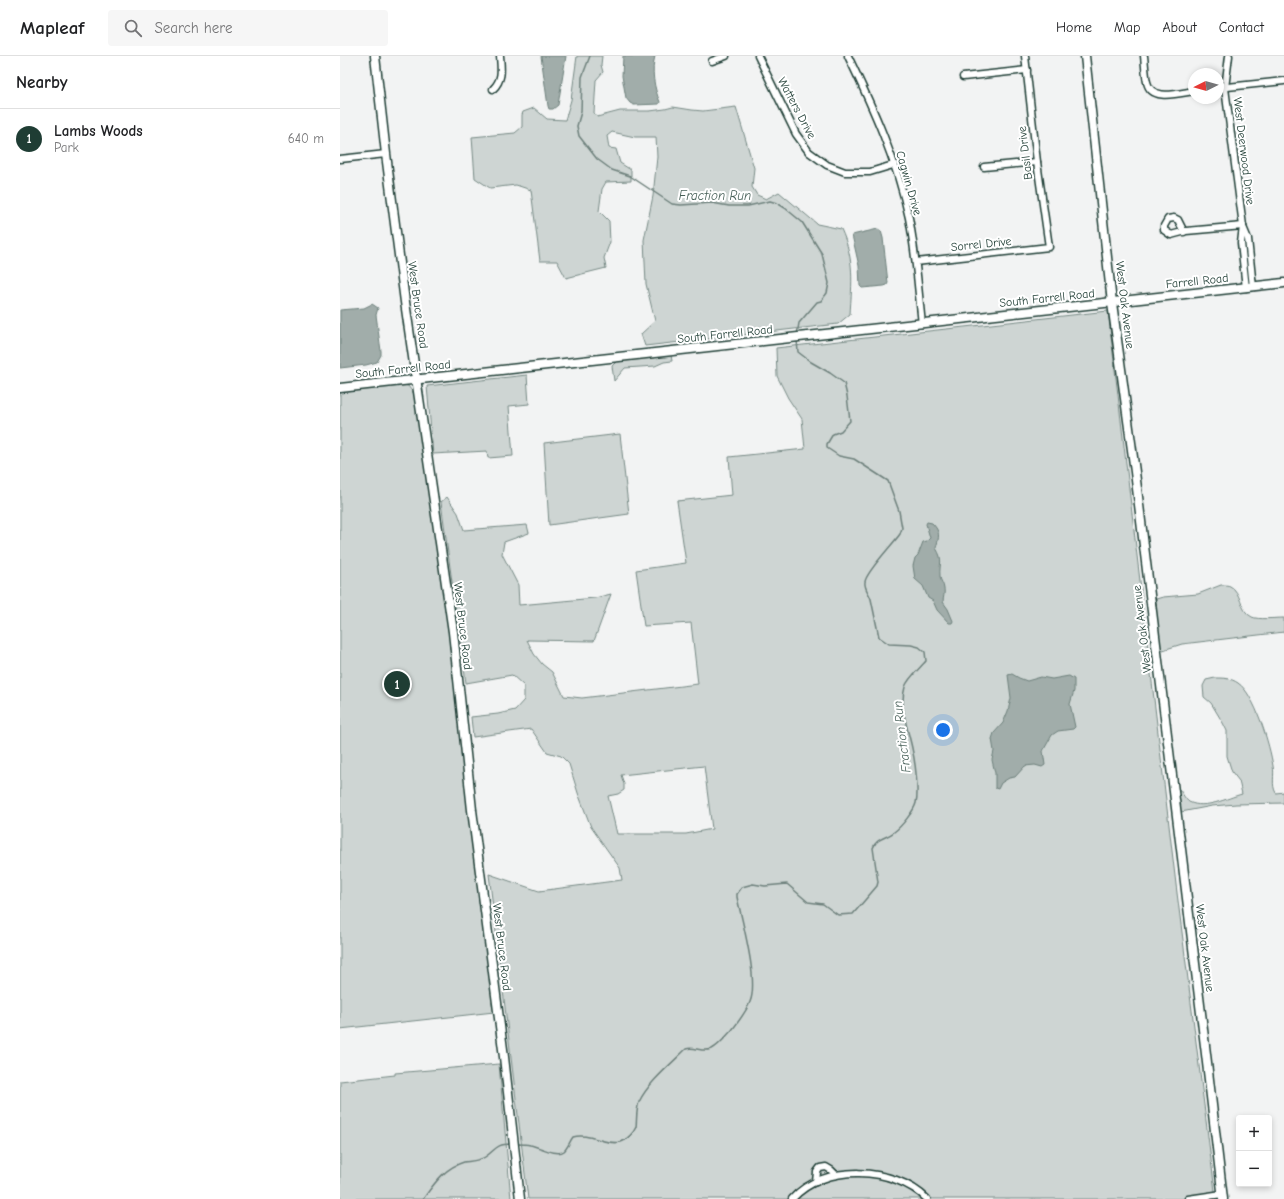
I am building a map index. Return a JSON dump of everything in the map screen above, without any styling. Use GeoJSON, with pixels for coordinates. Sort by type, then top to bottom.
{"type":"FeatureCollection","features":[{"type":"Feature","properties":{"kind":"street","name":"West Bruce Road"},"geometry":{"type":"LineString","coordinates":[[375,56],[386,154],[416,380],[452,632],[472,810],[520,1199]]}},
{"type":"Feature","properties":{"kind":"street"},"geometry":{"type":"LineString","coordinates":[[493,89],[499,83],[502,72],[500,56]]}},
{"type":"Feature","properties":{"kind":"street"},"geometry":{"type":"LineString","coordinates":[[712,61],[726,56]]}},
{"type":"Feature","properties":{"kind":"street","name":"Watters Drive"},"geometry":{"type":"LineString","coordinates":[[758,56],[796,134],[809,152],[827,165],[845,172],[870,172],[893,165]]}},
{"type":"Feature","properties":{"kind":"street","name":"Cagwin Drive"},"geometry":{"type":"LineString","coordinates":[[848,56],[873,109],[893,165],[909,218],[916,262],[922,324]]}},
{"type":"Feature","properties":{"kind":"street","name":"Basil Drive"},"geometry":{"type":"LineString","coordinates":[[1025,56],[1036,162],[1048,247]]}},
{"type":"Feature","properties":{"kind":"street","name":"West Oak Avenue"},"geometry":{"type":"LineString","coordinates":[[1085,56],[1112,303],[1135,472],[1222,1197]]}},
{"type":"Feature","properties":{"kind":"street"},"geometry":{"type":"LineString","coordinates":[[1144,56],[1147,83],[1152,92],[1160,95],[1188,92]]}},
{"type":"Feature","properties":{"kind":"street","name":"West Deerwood Drive"},"geometry":{"type":"LineString","coordinates":[[1228,56],[1225,88],[1243,226],[1248,239],[1249,287]]}},
{"type":"Feature","properties":{"kind":"street"},"geometry":{"type":"LineString","coordinates":[[963,77],[1027,70]]}},
{"type":"Feature","properties":{"kind":"street"},"geometry":{"type":"LineString","coordinates":[[1225,88],[1284,81]]}},
{"type":"Feature","properties":{"kind":"street"},"geometry":{"type":"LineString","coordinates":[[340,159],[386,154]]}},
{"type":"Feature","properties":{"kind":"street"},"geometry":{"type":"LineString","coordinates":[[984,167],[1036,162]]}},
{"type":"Feature","properties":{"kind":"street"},"geometry":{"type":"LineString","coordinates":[[1184,232],[1243,226]]}},
{"type":"Feature","properties":{"kind":"street","name":"Sorrel Drive"},"geometry":{"type":"LineString","coordinates":[[916,262],[1048,247]]}},
{"type":"Feature","properties":{"kind":"street","name":"Farrell Road"},"geometry":{"type":"LineString","coordinates":[[1112,303],[1284,283]]}},
{"type":"Feature","properties":{"kind":"street","name":"South Farrell Road"},"geometry":{"type":"LineString","coordinates":[[340,388],[1112,303]]}},
{"type":"Feature","properties":{"kind":"street"},"geometry":{"type":"LineString","coordinates":[[816,1182],[816,1172],[820,1168],[826,1167],[836,1175]]}},
{"type":"Feature","properties":{"kind":"street"},"geometry":{"type":"LineString","coordinates":[[792,1199],[811,1184],[816,1182],[836,1175],[862,1173],[876,1174],[892,1178],[910,1186],[927,1199]]}},
{"type":"Feature","properties":{"kind":"street"},"geometry":{"type":"LineString","coordinates":[[1188,1199],[1222,1197]]}},
{"type":"Feature","properties":{"kind":"shaded area"},"geometry":{"type":"Polygon","coordinates":[[[541,56],[566,56],[558,105],[553,109],[549,109],[548,106],[541,56]]]}},
{"type":"Feature","properties":{"kind":"shaded area"},"geometry":{"type":"Polygon","coordinates":[[[577,56],[602,56],[601,65],[603,72],[596,80],[594,113],[597,117],[620,111],[650,111],[673,107],[703,111],[736,107],[754,168],[752,187],[757,195],[766,199],[779,192],[817,224],[841,229],[851,261],[852,281],[850,314],[838,324],[645,346],[641,334],[655,321],[646,284],[644,240],[653,196],[657,157],[656,137],[635,137],[612,132],[607,136],[609,148],[616,149],[620,163],[631,170],[631,181],[606,182],[602,189],[599,211],[609,221],[610,242],[604,258],[606,268],[566,278],[557,261],[540,261],[531,190],[516,185],[490,188],[475,178],[472,137],[515,133],[522,127],[523,112],[534,108],[547,119],[565,120],[571,100],[577,56]]]}},
{"type":"Feature","properties":{"kind":"shaded area"},"geometry":{"type":"Polygon","coordinates":[[[623,56],[655,56],[653,73],[656,91],[660,102],[659,104],[634,105],[626,98],[622,76],[623,56]]]}},
{"type":"Feature","properties":{"kind":"shaded area"},"geometry":{"type":"Polygon","coordinates":[[[878,229],[881,231],[883,238],[888,283],[884,286],[862,288],[860,286],[859,266],[852,235],[878,229]]]}},
{"type":"Feature","properties":{"kind":"shaded area"},"geometry":{"type":"Polygon","coordinates":[[[372,304],[378,308],[376,315],[381,355],[377,362],[366,365],[340,368],[340,310],[364,308],[372,304]]]}},
{"type":"Feature","properties":{"kind":"shaded area"},"geometry":{"type":"Polygon","coordinates":[[[1108,311],[1177,893],[1216,1199],[528,1199],[489,874],[539,891],[622,880],[620,868],[591,827],[569,764],[561,756],[547,752],[531,729],[473,737],[471,717],[498,714],[515,710],[524,700],[524,686],[512,675],[466,683],[441,502],[447,497],[458,513],[464,530],[527,525],[529,533],[504,542],[502,554],[518,585],[519,605],[595,598],[611,594],[594,641],[527,640],[534,654],[542,664],[552,672],[564,696],[582,698],[698,684],[691,623],[644,626],[636,570],[686,563],[677,501],[732,495],[729,457],[805,449],[802,419],[788,398],[777,376],[776,348],[1108,311]],[[704,766],[621,775],[624,790],[618,794],[608,796],[617,834],[686,834],[712,829],[704,766]]]}},
{"type":"Feature","properties":{"kind":"shaded area"},"geometry":{"type":"Polygon","coordinates":[[[671,355],[672,361],[664,362],[655,366],[625,368],[614,381],[612,366],[617,361],[671,355]]]}},
{"type":"Feature","properties":{"kind":"shaded area"},"geometry":{"type":"Polygon","coordinates":[[[527,375],[529,404],[509,406],[513,456],[488,458],[487,451],[433,454],[427,386],[527,375]]]}},
{"type":"Feature","properties":{"kind":"shaded area"},"geometry":{"type":"Polygon","coordinates":[[[403,385],[408,386],[415,395],[444,592],[472,844],[494,1012],[340,1029],[340,392],[403,385]]]}},
{"type":"Feature","properties":{"kind":"shaded area"},"geometry":{"type":"Polygon","coordinates":[[[620,434],[629,514],[549,525],[544,443],[620,434]]]}},
{"type":"Feature","properties":{"kind":"shaded area"},"geometry":{"type":"Polygon","coordinates":[[[927,522],[932,523],[938,532],[936,548],[941,559],[940,578],[944,591],[943,602],[948,609],[953,621],[952,623],[949,623],[937,610],[933,601],[928,598],[923,586],[915,579],[913,566],[915,558],[918,555],[923,542],[930,538],[926,524],[927,522]]]}},
{"type":"Feature","properties":{"kind":"shaded area"},"geometry":{"type":"Polygon","coordinates":[[[1221,585],[1229,586],[1234,589],[1245,610],[1252,617],[1263,619],[1284,618],[1284,632],[1182,644],[1163,650],[1158,646],[1156,599],[1198,594],[1221,585]]]}},
{"type":"Feature","properties":{"kind":"shaded area"},"geometry":{"type":"Polygon","coordinates":[[[1012,674],[1027,681],[1041,677],[1052,679],[1069,676],[1074,679],[1074,691],[1070,704],[1075,727],[1073,729],[1058,731],[1052,735],[1043,751],[1045,765],[1042,767],[1035,765],[1025,766],[1015,777],[1009,778],[1001,783],[998,789],[995,788],[995,773],[992,760],[994,751],[992,739],[994,733],[1003,723],[1008,711],[1011,698],[1008,675],[1012,674]]]}},
{"type":"Feature","properties":{"kind":"shaded area"},"geometry":{"type":"Polygon","coordinates":[[[1215,678],[1235,681],[1244,689],[1250,698],[1261,721],[1269,746],[1275,790],[1276,793],[1284,792],[1284,803],[1212,806],[1181,812],[1178,794],[1180,790],[1189,802],[1202,805],[1242,794],[1239,781],[1232,772],[1227,756],[1227,731],[1211,703],[1204,697],[1203,686],[1206,680],[1215,678]]]}},
{"type":"Feature","properties":{"kind":"shaded area"},"geometry":{"type":"Polygon","coordinates":[[[499,1064],[511,1199],[340,1199],[340,1081],[395,1075],[395,1073],[499,1064]]]}},
{"type":"Feature","properties":{"kind":"waterway","name":"Fraction Run"},"geometry":{"type":"LineString","coordinates":[[590,56],[582,77],[581,112],[577,126],[579,136],[597,159],[612,170],[630,176],[672,204],[681,205],[712,203],[729,206],[748,206],[770,201],[785,208],[802,222],[822,254],[829,283],[827,293],[799,323],[797,335]]}},
{"type":"Feature","properties":{"kind":"waterway","name":"Fraction Run"},"geometry":{"type":"LineString","coordinates":[[517,1144],[530,1145],[547,1151],[561,1153],[567,1148],[573,1137],[585,1136],[615,1143],[621,1142],[628,1138],[636,1127],[639,1102],[654,1081],[686,1049],[692,1048],[708,1050],[718,1045],[732,1030],[750,1002],[752,992],[751,966],[746,935],[737,897],[737,894],[742,887],[753,884],[765,886],[787,884],[808,902],[823,904],[838,915],[853,914],[877,886],[878,882],[873,848],[874,845],[879,840],[897,830],[915,806],[917,797],[917,783],[912,748],[905,718],[903,695],[909,680],[926,661],[925,652],[919,647],[911,645],[889,644],[879,637],[871,599],[865,584],[866,578],[870,572],[900,534],[902,528],[899,511],[888,481],[854,459],[839,456],[827,448],[827,444],[833,434],[841,431],[850,421],[844,383],[798,352],[797,340]]}},
{"type":"Feature","properties":{"kind":"waterway","name":"Fraction Run"},"geometry":{"type":"LineString","coordinates":[[423,1199],[440,1177],[451,1168],[464,1162],[483,1158],[499,1146],[511,1144]]}},
{"type":"Feature","properties":{"kind":"place","name":"Lambs Woods"},"geometry":{"type":"Point","coordinates":[397,684]}}]}
